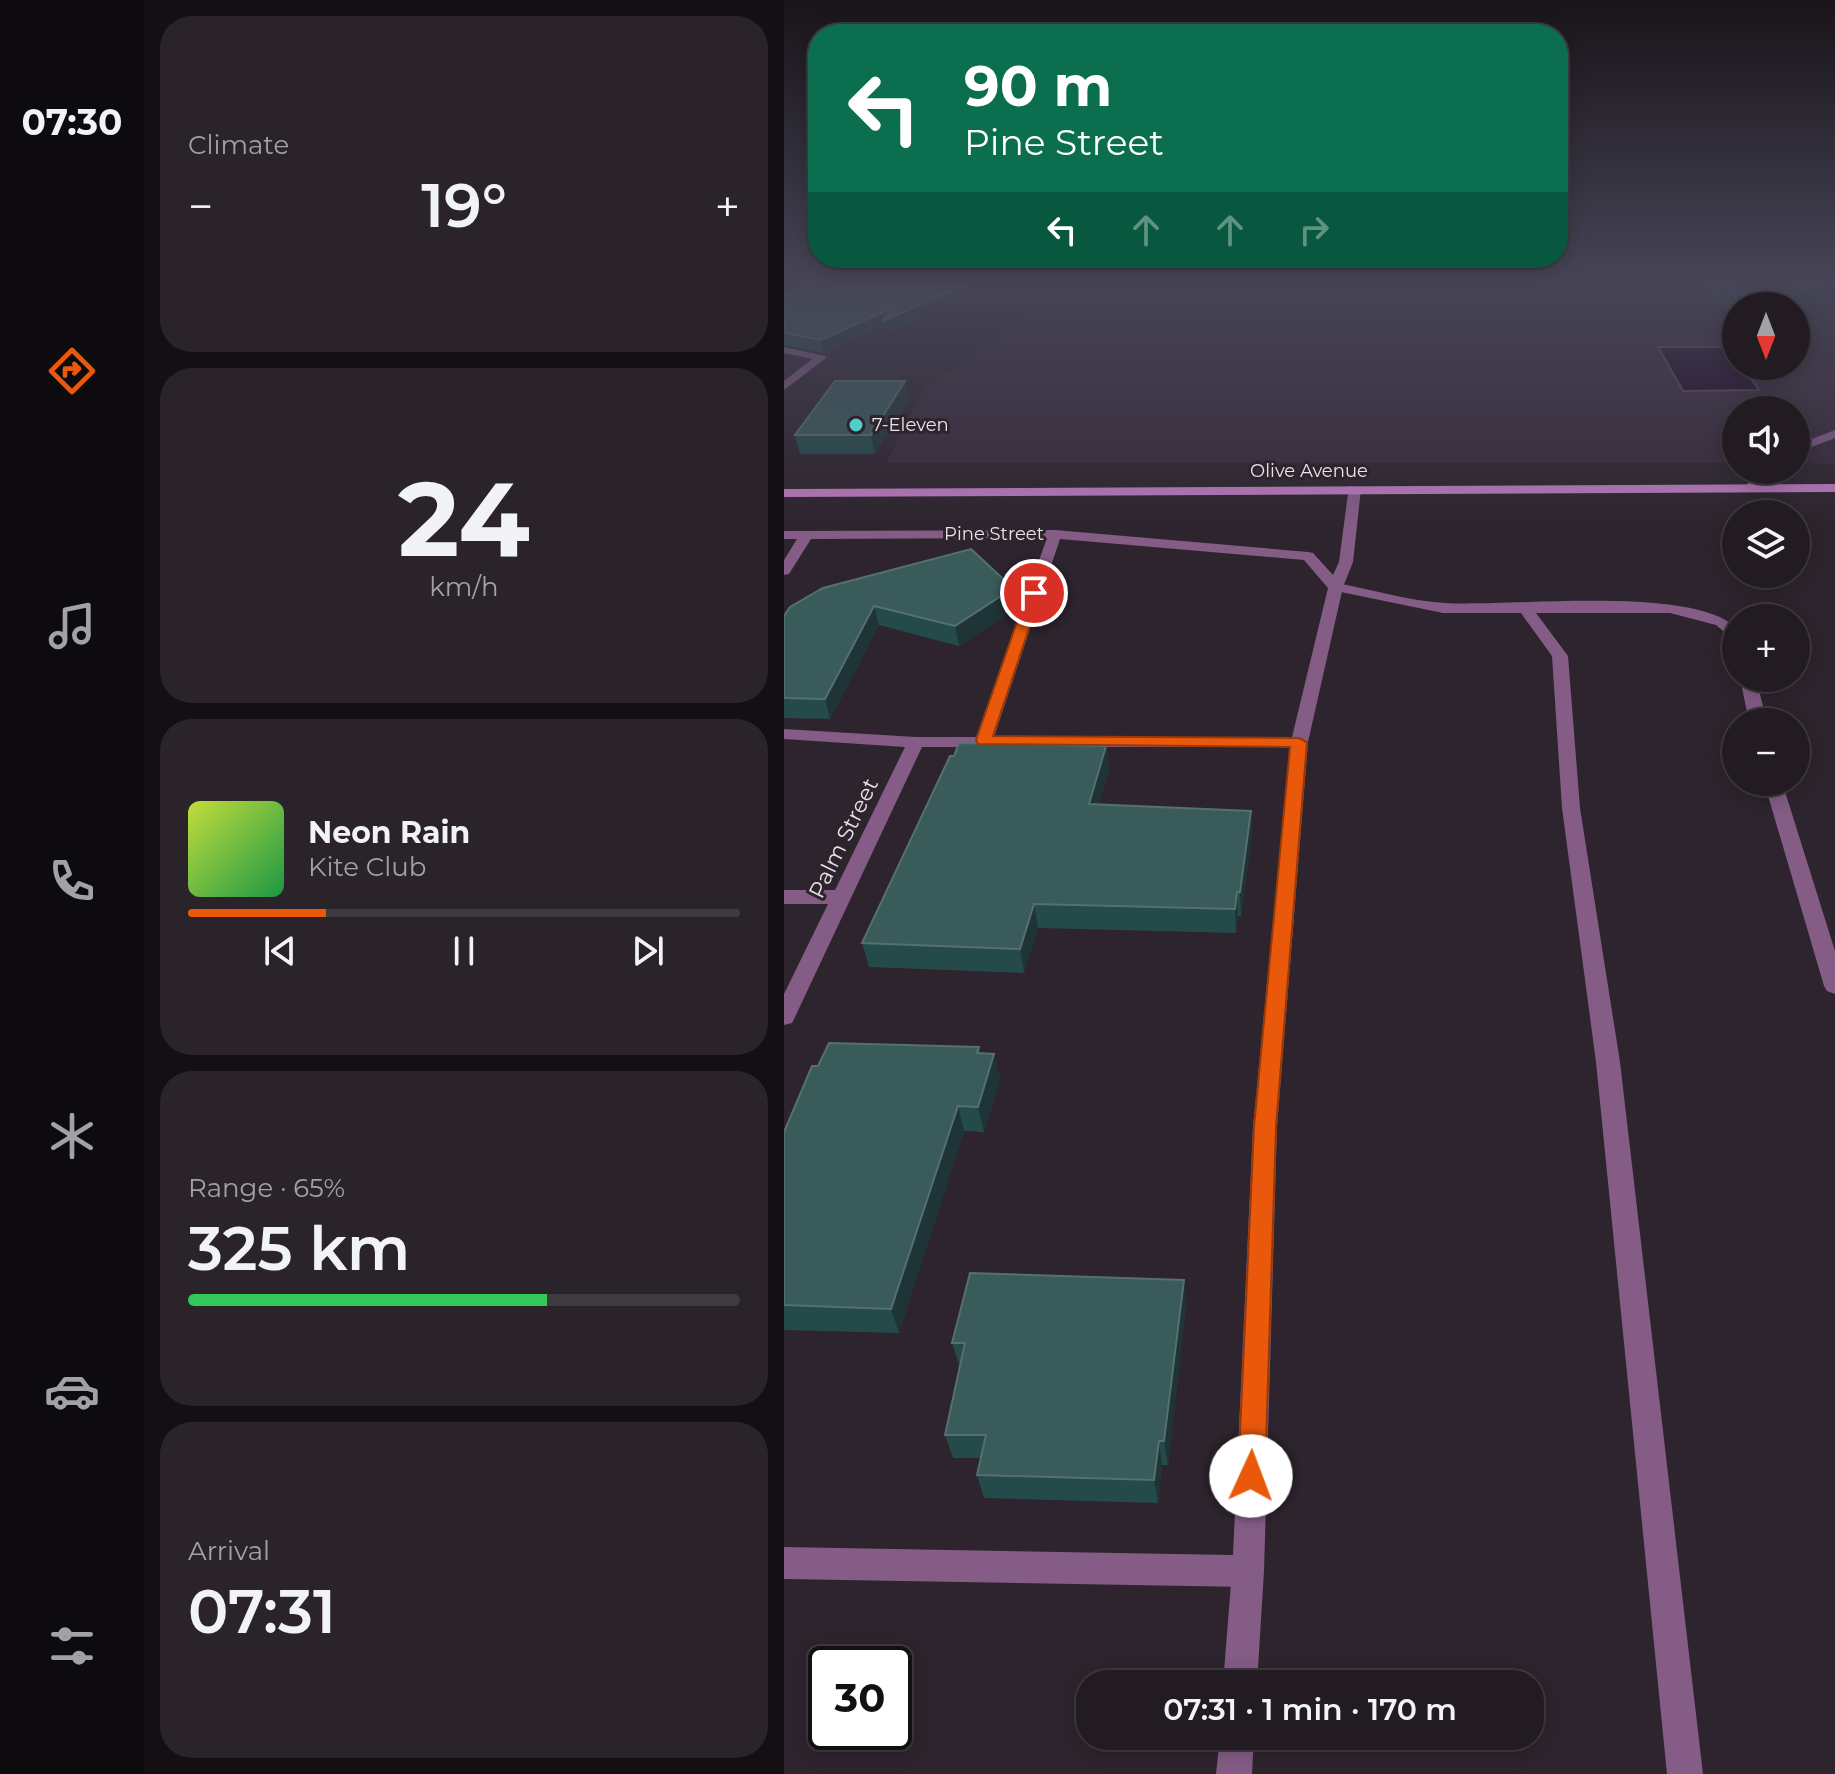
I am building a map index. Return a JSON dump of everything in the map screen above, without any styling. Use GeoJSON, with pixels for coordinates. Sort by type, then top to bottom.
{"type":"FeatureCollection","features":[{"type":"Feature","properties":{"kind":"main road","name":"Olive Avenue"},"geometry":{"type":"LineString","coordinates":[[784,493],[1835,488]]}},
{"type":"Feature","properties":{"kind":"street"},"geometry":{"type":"LineString","coordinates":[[784,387],[816,362]]}},
{"type":"Feature","properties":{"kind":"street"},"geometry":{"type":"LineString","coordinates":[[1810,444],[1835,434]]}},
{"type":"Feature","properties":{"kind":"street"},"geometry":{"type":"LineString","coordinates":[[1752,487],[1755,484]]}},
{"type":"Feature","properties":{"kind":"street"},"geometry":{"type":"LineString","coordinates":[[1241,1670],[1248,1571],[1265,1127],[1299,742],[1336,587],[1346,562],[1354,489]]}},
{"type":"Feature","properties":{"kind":"street"},"geometry":{"type":"LineString","coordinates":[[1055,534],[1308,556],[1336,587],[1443,608],[1671,608],[1722,623]]}},
{"type":"Feature","properties":{"kind":"street","name":"Pine Street"},"geometry":{"type":"LineString","coordinates":[[784,535],[1055,534],[984,740]]}},
{"type":"Feature","properties":{"kind":"street"},"geometry":{"type":"LineString","coordinates":[[784,571],[807,535]]}},
{"type":"Feature","properties":{"kind":"street"},"geometry":{"type":"LineString","coordinates":[[1525,608],[1560,656],[1571,808],[1608,1062],[1685,1774]]}},
{"type":"Feature","properties":{"kind":"street"},"geometry":{"type":"LineString","coordinates":[[784,734],[916,742],[1299,742]]}},
{"type":"Feature","properties":{"kind":"street","name":"Palm Street"},"geometry":{"type":"LineString","coordinates":[[784,1017],[916,742]]}},
{"type":"Feature","properties":{"kind":"street"},"geometry":{"type":"LineString","coordinates":[[1777,796],[1835,986]]}},
{"type":"Feature","properties":{"kind":"street"},"geometry":{"type":"LineString","coordinates":[[784,897],[841,897]]}},
{"type":"Feature","properties":{"kind":"street"},"geometry":{"type":"LineString","coordinates":[[784,1563],[1248,1571]]}},
{"type":"Feature","properties":{"kind":"street"},"geometry":{"type":"LineString","coordinates":[[1234,1774],[1236,1750]]}},
{"type":"Feature","properties":{"kind":"shaded area"},"geometry":{"type":"Polygon","coordinates":[[[961,362],[1722,362],[1722,380],[1810,380],[1810,362],[1835,362],[1835,464],[1810,463],[1810,396],[1722,396],[1722,463],[886,463],[925,387],[961,362]]]}},
{"type":"Feature","properties":{"kind":"shaded area"},"geometry":{"type":"Polygon","coordinates":[[[1666,362],[1722,362],[1722,380],[1752,380],[1759,390],[1683,391],[1666,362]]]}},
{"type":"Feature","properties":{"kind":"building"},"geometry":{"type":"Polygon","coordinates":[[[835,381],[905,381],[871,435],[795,435],[835,381]]]}},
{"type":"Feature","properties":{"kind":"building"},"geometry":{"type":"Polygon","coordinates":[[[971,549],[1013,588],[955,626],[874,606],[825,699],[784,698],[784,616],[790,607],[823,588],[971,549]]]}},
{"type":"Feature","properties":{"kind":"building"},"geometry":{"type":"Polygon","coordinates":[[[959,743],[1106,746],[1089,804],[1251,811],[1235,909],[1034,904],[1020,949],[862,943],[950,756],[954,756],[959,743]]]}},
{"type":"Feature","properties":{"kind":"building"},"geometry":{"type":"Polygon","coordinates":[[[829,1043],[979,1047],[977,1053],[994,1054],[978,1107],[958,1106],[891,1309],[784,1305],[784,1132],[812,1066],[818,1066],[829,1043]]]}},
{"type":"Feature","properties":{"kind":"building"},"geometry":{"type":"Polygon","coordinates":[[[970,1273],[1184,1280],[1164,1441],[1159,1441],[1154,1480],[977,1475],[986,1435],[945,1435],[965,1343],[952,1343],[970,1273]]]}},
{"type":"Feature","properties":{"kind":"place","name":"7-Eleven"},"geometry":{"type":"Point","coordinates":[856,425]}},
{"type":"Feature","properties":{"kind":"route"},"geometry":{"type":"LineString","coordinates":[[1034,593],[984,740],[1299,742],[1265,1127],[1251,1476]]}}]}
